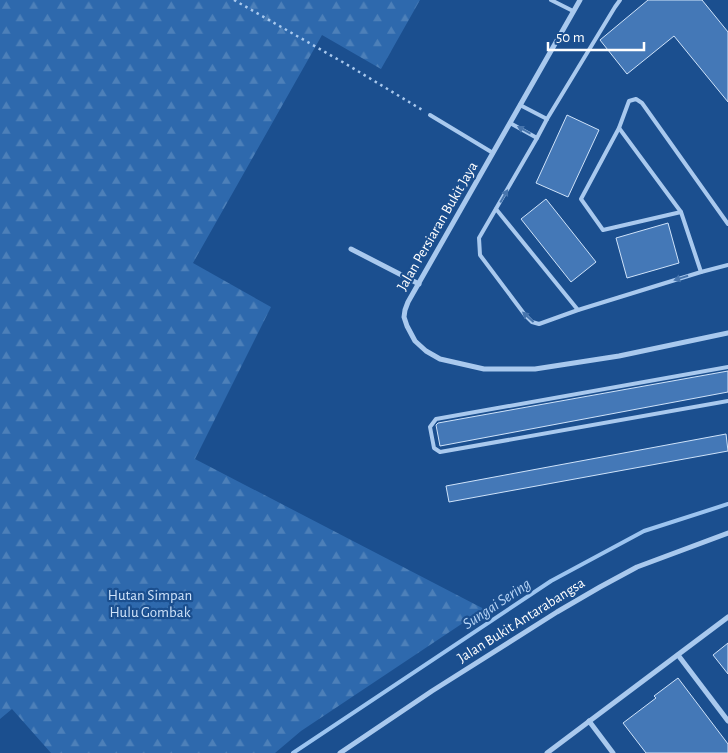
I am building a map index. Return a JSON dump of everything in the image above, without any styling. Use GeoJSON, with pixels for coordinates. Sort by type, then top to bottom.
{"type":"FeatureCollection","features":[{"type":"Feature","properties":{"kind":"street","name":"Jalan Persiaran Bukit Jaya"},"geometry":{"type":"LineString","coordinates":[[580,0],[408,302],[404,317],[410,334],[426,351],[440,360],[484,369],[535,369],[619,356],[728,333]]}},
{"type":"Feature","properties":{"kind":"street"},"geometry":{"type":"LineString","coordinates":[[351,248],[419,284]]}},
{"type":"Feature","properties":{"kind":"street","name":"Jalan Bukit Antarabangsa"},"geometry":{"type":"LineString","coordinates":[[340,753],[432,691],[558,612],[637,566],[728,533]]}},
{"type":"Feature","properties":{"kind":"street"},"geometry":{"type":"LineString","coordinates":[[547,753],[728,617]]}},
{"type":"Feature","properties":{"kind":"street"},"geometry":{"type":"LineString","coordinates":[[678,655],[728,721]]}},
{"type":"Feature","properties":{"kind":"street"},"geometry":{"type":"LineString","coordinates":[[589,721],[613,753]]}},
{"type":"Feature","properties":{"kind":"lane"},"geometry":{"type":"LineString","coordinates":[[551,0],[573,11]]}},
{"type":"Feature","properties":{"kind":"lane"},"geometry":{"type":"LineString","coordinates":[[620,0],[547,119],[479,238],[480,255],[525,316],[532,322],[539,324],[578,310],[728,265]]}},
{"type":"Feature","properties":{"kind":"lane"},"geometry":{"type":"LineString","coordinates":[[681,212],[603,230],[581,199],[619,128],[629,102],[636,98],[642,103],[728,224]]}},
{"type":"Feature","properties":{"kind":"lane"},"geometry":{"type":"LineString","coordinates":[[520,105],[547,119]]}},
{"type":"Feature","properties":{"kind":"lane"},"geometry":{"type":"LineString","coordinates":[[430,115],[493,153]]}},
{"type":"Feature","properties":{"kind":"lane"},"geometry":{"type":"LineString","coordinates":[[510,123],[537,138]]}},
{"type":"Feature","properties":{"kind":"lane"},"geometry":{"type":"LineString","coordinates":[[619,128],[681,212],[701,272]]}},
{"type":"Feature","properties":{"kind":"lane"},"geometry":{"type":"LineString","coordinates":[[496,209],[578,310]]}},
{"type":"Feature","properties":{"kind":"lane"},"geometry":{"type":"LineString","coordinates":[[728,367],[436,419],[430,427],[434,448],[440,452],[728,401]]}},
{"type":"Feature","properties":{"kind":"path"},"geometry":{"type":"LineString","coordinates":[[234,0],[430,115]]}},
{"type":"Feature","properties":{"kind":"green space","name":"Hutan Simpan Hulu Gombak"},"geometry":{"type":"Polygon","coordinates":[[[0,0],[420,0],[381,69],[322,35],[193,263],[271,307],[195,459],[484,609],[301,731],[275,753],[51,753],[12,709],[0,719],[0,0]]]}},
{"type":"Feature","properties":{"kind":"building"},"geometry":{"type":"Polygon","coordinates":[[[648,0],[702,0],[728,32],[728,102],[674,36],[627,74],[600,40],[648,0]]]}},
{"type":"Feature","properties":{"kind":"building"},"geometry":{"type":"Polygon","coordinates":[[[567,115],[599,130],[568,197],[536,183],[567,115]]]}},
{"type":"Feature","properties":{"kind":"building"},"geometry":{"type":"Polygon","coordinates":[[[546,199],[596,262],[571,282],[521,219],[546,199]]]}},
{"type":"Feature","properties":{"kind":"building"},"geometry":{"type":"Polygon","coordinates":[[[668,223],[679,263],[627,278],[616,238],[668,223]]]}},
{"type":"Feature","properties":{"kind":"building"},"geometry":{"type":"Polygon","coordinates":[[[728,371],[728,392],[440,446],[436,425],[438,423],[728,371]]]}},
{"type":"Feature","properties":{"kind":"building"},"geometry":{"type":"Polygon","coordinates":[[[726,434],[728,451],[449,502],[446,486],[726,434]]]}},
{"type":"Feature","properties":{"kind":"building"},"geometry":{"type":"Polygon","coordinates":[[[728,643],[728,674],[713,655],[728,643]]]}},
{"type":"Feature","properties":{"kind":"building"},"geometry":{"type":"Polygon","coordinates":[[[678,678],[728,744],[728,753],[646,753],[623,723],[656,698],[654,696],[678,678]]]}},
{"type":"Feature","properties":{"kind":"waterway","name":"Sungai Sering"},"geometry":{"type":"LineString","coordinates":[[293,753],[551,581],[644,531],[728,504]]}}]}
